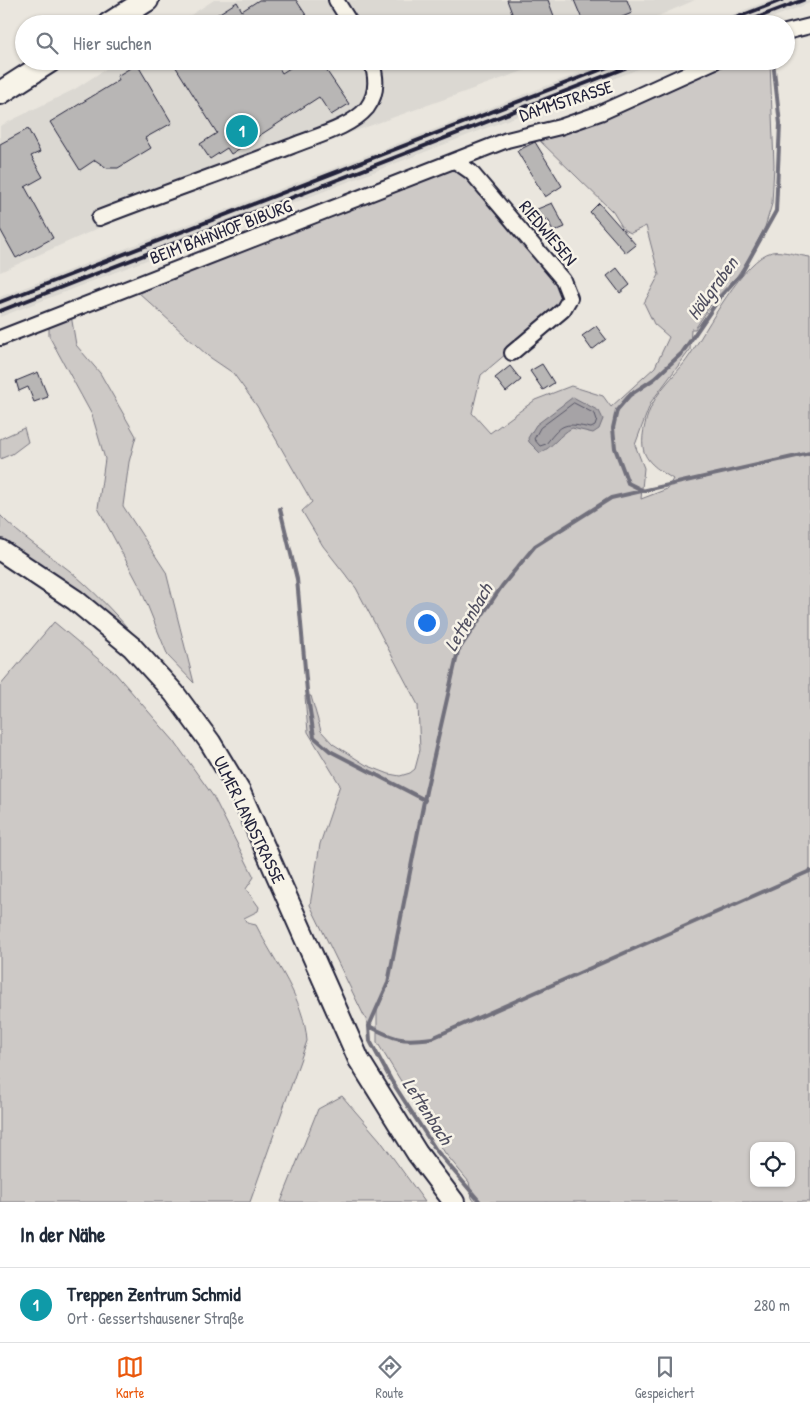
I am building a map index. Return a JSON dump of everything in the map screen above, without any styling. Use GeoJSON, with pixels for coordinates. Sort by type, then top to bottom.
{"type":"FeatureCollection","features":[{"type":"Feature","properties":{"kind":"main road"},"geometry":{"type":"LineString","coordinates":[[123,15],[147,0]]}},
{"type":"Feature","properties":{"kind":"main road"},"geometry":{"type":"LineString","coordinates":[[0,93],[36,70]]}},
{"type":"Feature","properties":{"kind":"main road","name":"ULMER LANDSTRASSE"},"geometry":{"type":"LineString","coordinates":[[0,550],[75,600],[132,647],[174,693],[210,742],[240,792],[359,1060],[417,1153],[454,1202]]}},
{"type":"Feature","properties":{"kind":"street"},"geometry":{"type":"LineString","coordinates":[[341,1],[348,15]]}},
{"type":"Feature","properties":{"kind":"street"},"geometry":{"type":"LineString","coordinates":[[795,30],[810,26]]}},
{"type":"Feature","properties":{"kind":"street"},"geometry":{"type":"LineString","coordinates":[[99,218],[227,172],[343,125],[366,109],[373,96],[377,78],[374,70]]}},
{"type":"Feature","properties":{"kind":"street","name":"DAMMSTRASSE"},"geometry":{"type":"LineString","coordinates":[[455,161],[507,140],[600,113],[696,70]]}},
{"type":"Feature","properties":{"kind":"street","name":"BEIM BAHNHOF BIBURG"},"geometry":{"type":"LineString","coordinates":[[0,338],[455,161]]}},
{"type":"Feature","properties":{"kind":"street","name":"RIEDWIESEN"},"geometry":{"type":"LineString","coordinates":[[455,161],[471,172],[563,280],[570,298],[563,310],[512,353]]}},
{"type":"Feature","properties":{"kind":"shaded area"},"geometry":{"type":"Polygon","coordinates":[[[214,0],[695,0],[661,15],[191,15],[214,0]]]}},
{"type":"Feature","properties":{"kind":"shaded area"},"geometry":{"type":"Polygon","coordinates":[[[770,0],[810,0],[810,3],[779,15],[731,15],[770,0]]]}},
{"type":"Feature","properties":{"kind":"shaded area"},"geometry":{"type":"Polygon","coordinates":[[[104,70],[526,70],[344,135],[101,227],[0,272],[0,126],[75,89],[104,70]]]}},
{"type":"Feature","properties":{"kind":"shaded area"},"geometry":{"type":"Polygon","coordinates":[[[588,70],[636,70],[0,317],[0,297],[588,70]]]}},
{"type":"Feature","properties":{"kind":"shaded area"},"geometry":{"type":"Polygon","coordinates":[[[715,70],[770,70],[774,165],[772,204],[765,227],[750,256],[737,276],[714,300],[695,329],[691,329],[690,350],[651,402],[635,445],[644,468],[641,499],[667,489],[673,479],[650,462],[644,453],[643,436],[651,408],[657,396],[686,361],[726,297],[750,267],[761,257],[772,252],[786,252],[810,257],[810,1202],[475,1202],[472,1198],[469,1182],[445,1153],[377,1042],[377,1010],[369,1026],[310,905],[320,844],[340,785],[308,732],[305,696],[311,696],[321,731],[333,744],[366,765],[400,776],[410,773],[415,769],[420,750],[418,705],[356,588],[323,546],[302,511],[312,502],[257,406],[233,373],[208,356],[138,292],[158,284],[169,274],[453,167],[462,171],[557,277],[564,299],[556,312],[481,375],[472,413],[490,433],[535,400],[571,386],[603,396],[611,407],[655,367],[669,337],[654,324],[644,303],[659,275],[646,226],[631,233],[624,230],[613,212],[537,138],[613,114],[715,70]]]}},
{"type":"Feature","properties":{"kind":"shaded area"},"geometry":{"type":"Polygon","coordinates":[[[71,315],[76,345],[100,373],[136,436],[129,462],[123,506],[166,572],[194,683],[168,656],[140,587],[98,508],[105,459],[92,415],[49,336],[49,324],[71,315]]]}},
{"type":"Feature","properties":{"kind":"shaded area"},"geometry":{"type":"Polygon","coordinates":[[[24,428],[28,442],[12,454],[0,459],[0,439],[24,428]]]}},
{"type":"Feature","properties":{"kind":"shaded area"},"geometry":{"type":"Polygon","coordinates":[[[0,515],[78,578],[103,601],[133,634],[92,600],[0,539],[0,515]]]}},
{"type":"Feature","properties":{"kind":"shaded area"},"geometry":{"type":"Polygon","coordinates":[[[54,622],[115,673],[174,741],[213,796],[254,877],[246,889],[259,907],[258,911],[244,918],[247,923],[256,925],[295,995],[305,1025],[307,1041],[250,1202],[0,1202],[0,686],[54,622]]]}},
{"type":"Feature","properties":{"kind":"shaded area"},"geometry":{"type":"Polygon","coordinates":[[[342,1096],[380,1140],[425,1202],[281,1202],[318,1109],[342,1096]]]}},
{"type":"Feature","properties":{"kind":"water"},"geometry":{"type":"Polygon","coordinates":[[[573,397],[599,411],[603,419],[599,429],[593,433],[572,428],[549,448],[540,453],[529,442],[528,438],[536,425],[573,397]]]}},
{"type":"Feature","properties":{"kind":"building"},"geometry":{"type":"Polygon","coordinates":[[[259,0],[296,0],[306,15],[216,15],[237,2],[242,11],[259,0]]]}},
{"type":"Feature","properties":{"kind":"building"},"geometry":{"type":"Polygon","coordinates":[[[507,0],[548,0],[554,15],[513,15],[507,0]]]}},
{"type":"Feature","properties":{"kind":"building"},"geometry":{"type":"Polygon","coordinates":[[[574,0],[627,0],[632,13],[627,15],[580,15],[574,0]]]}},
{"type":"Feature","properties":{"kind":"building"},"geometry":{"type":"Polygon","coordinates":[[[127,70],[141,70],[172,123],[145,138],[151,148],[118,168],[107,168],[95,160],[80,170],[50,122],[119,80],[117,76],[127,70]]]}},
{"type":"Feature","properties":{"kind":"building"},"geometry":{"type":"Polygon","coordinates":[[[178,70],[280,70],[282,73],[287,70],[326,70],[349,104],[331,115],[319,97],[231,154],[227,148],[210,159],[200,144],[217,133],[178,70]]]}},
{"type":"Feature","properties":{"kind":"building"},"geometry":{"type":"Polygon","coordinates":[[[28,129],[40,152],[31,156],[43,177],[25,187],[53,238],[16,258],[0,229],[0,144],[28,129]]]}},
{"type":"Feature","properties":{"kind":"building"},"geometry":{"type":"Polygon","coordinates":[[[535,142],[562,186],[545,197],[517,151],[535,142]]]}},
{"type":"Feature","properties":{"kind":"building"},"geometry":{"type":"Polygon","coordinates":[[[552,203],[565,227],[553,232],[548,219],[540,222],[535,210],[552,203]]]}},
{"type":"Feature","properties":{"kind":"building"},"geometry":{"type":"Polygon","coordinates":[[[599,203],[636,245],[626,253],[590,212],[599,203]]]}},
{"type":"Feature","properties":{"kind":"building"},"geometry":{"type":"Polygon","coordinates":[[[617,268],[630,285],[620,293],[607,276],[617,268]]]}},
{"type":"Feature","properties":{"kind":"building"},"geometry":{"type":"Polygon","coordinates":[[[596,326],[606,339],[592,350],[582,336],[596,326]]]}},
{"type":"Feature","properties":{"kind":"building"},"geometry":{"type":"Polygon","coordinates":[[[542,364],[554,383],[543,390],[530,371],[542,364]]]}},
{"type":"Feature","properties":{"kind":"building"},"geometry":{"type":"Polygon","coordinates":[[[510,366],[521,380],[506,392],[495,378],[510,366]]]}},
{"type":"Feature","properties":{"kind":"building"},"geometry":{"type":"Polygon","coordinates":[[[38,372],[48,397],[34,402],[28,387],[19,391],[16,381],[38,372]]]}},
{"type":"Feature","properties":{"kind":"waterway","name":"Höllgraben"},"geometry":{"type":"LineString","coordinates":[[644,491],[628,483],[615,448],[613,428],[617,410],[630,395],[654,379],[682,353],[721,296],[741,274],[776,211],[780,124],[774,70]]}},
{"type":"Feature","properties":{"kind":"waterway","name":"Lettenbach"},"geometry":{"type":"LineString","coordinates":[[480,1202],[436,1150],[391,1080],[370,1041],[369,1026],[388,983],[426,791],[458,651],[502,586],[535,546],[611,498],[810,453]]}},
{"type":"Feature","properties":{"kind":"waterway"},"geometry":{"type":"LineString","coordinates":[[280,509],[297,579],[307,691],[314,737],[330,751],[425,800]]}},
{"type":"Feature","properties":{"kind":"waterway","name":"Lettenbach"},"geometry":{"type":"LineString","coordinates":[[369,1026],[399,1039],[432,1038],[810,871]]}},
{"type":"Feature","properties":{"kind":"railway"},"geometry":{"type":"LineString","coordinates":[[743,15],[782,0]]}},
{"type":"Feature","properties":{"kind":"railway"},"geometry":{"type":"LineString","coordinates":[[764,15],[803,0]]}},
{"type":"Feature","properties":{"kind":"railway"},"geometry":{"type":"LineString","coordinates":[[0,302],[600,70]]}},
{"type":"Feature","properties":{"kind":"railway"},"geometry":{"type":"LineString","coordinates":[[0,311],[620,70]]}},
{"type":"Feature","properties":{"kind":"place","name":"Treppen Zentrum Schmid"},"geometry":{"type":"Point","coordinates":[242,131]}}]}
